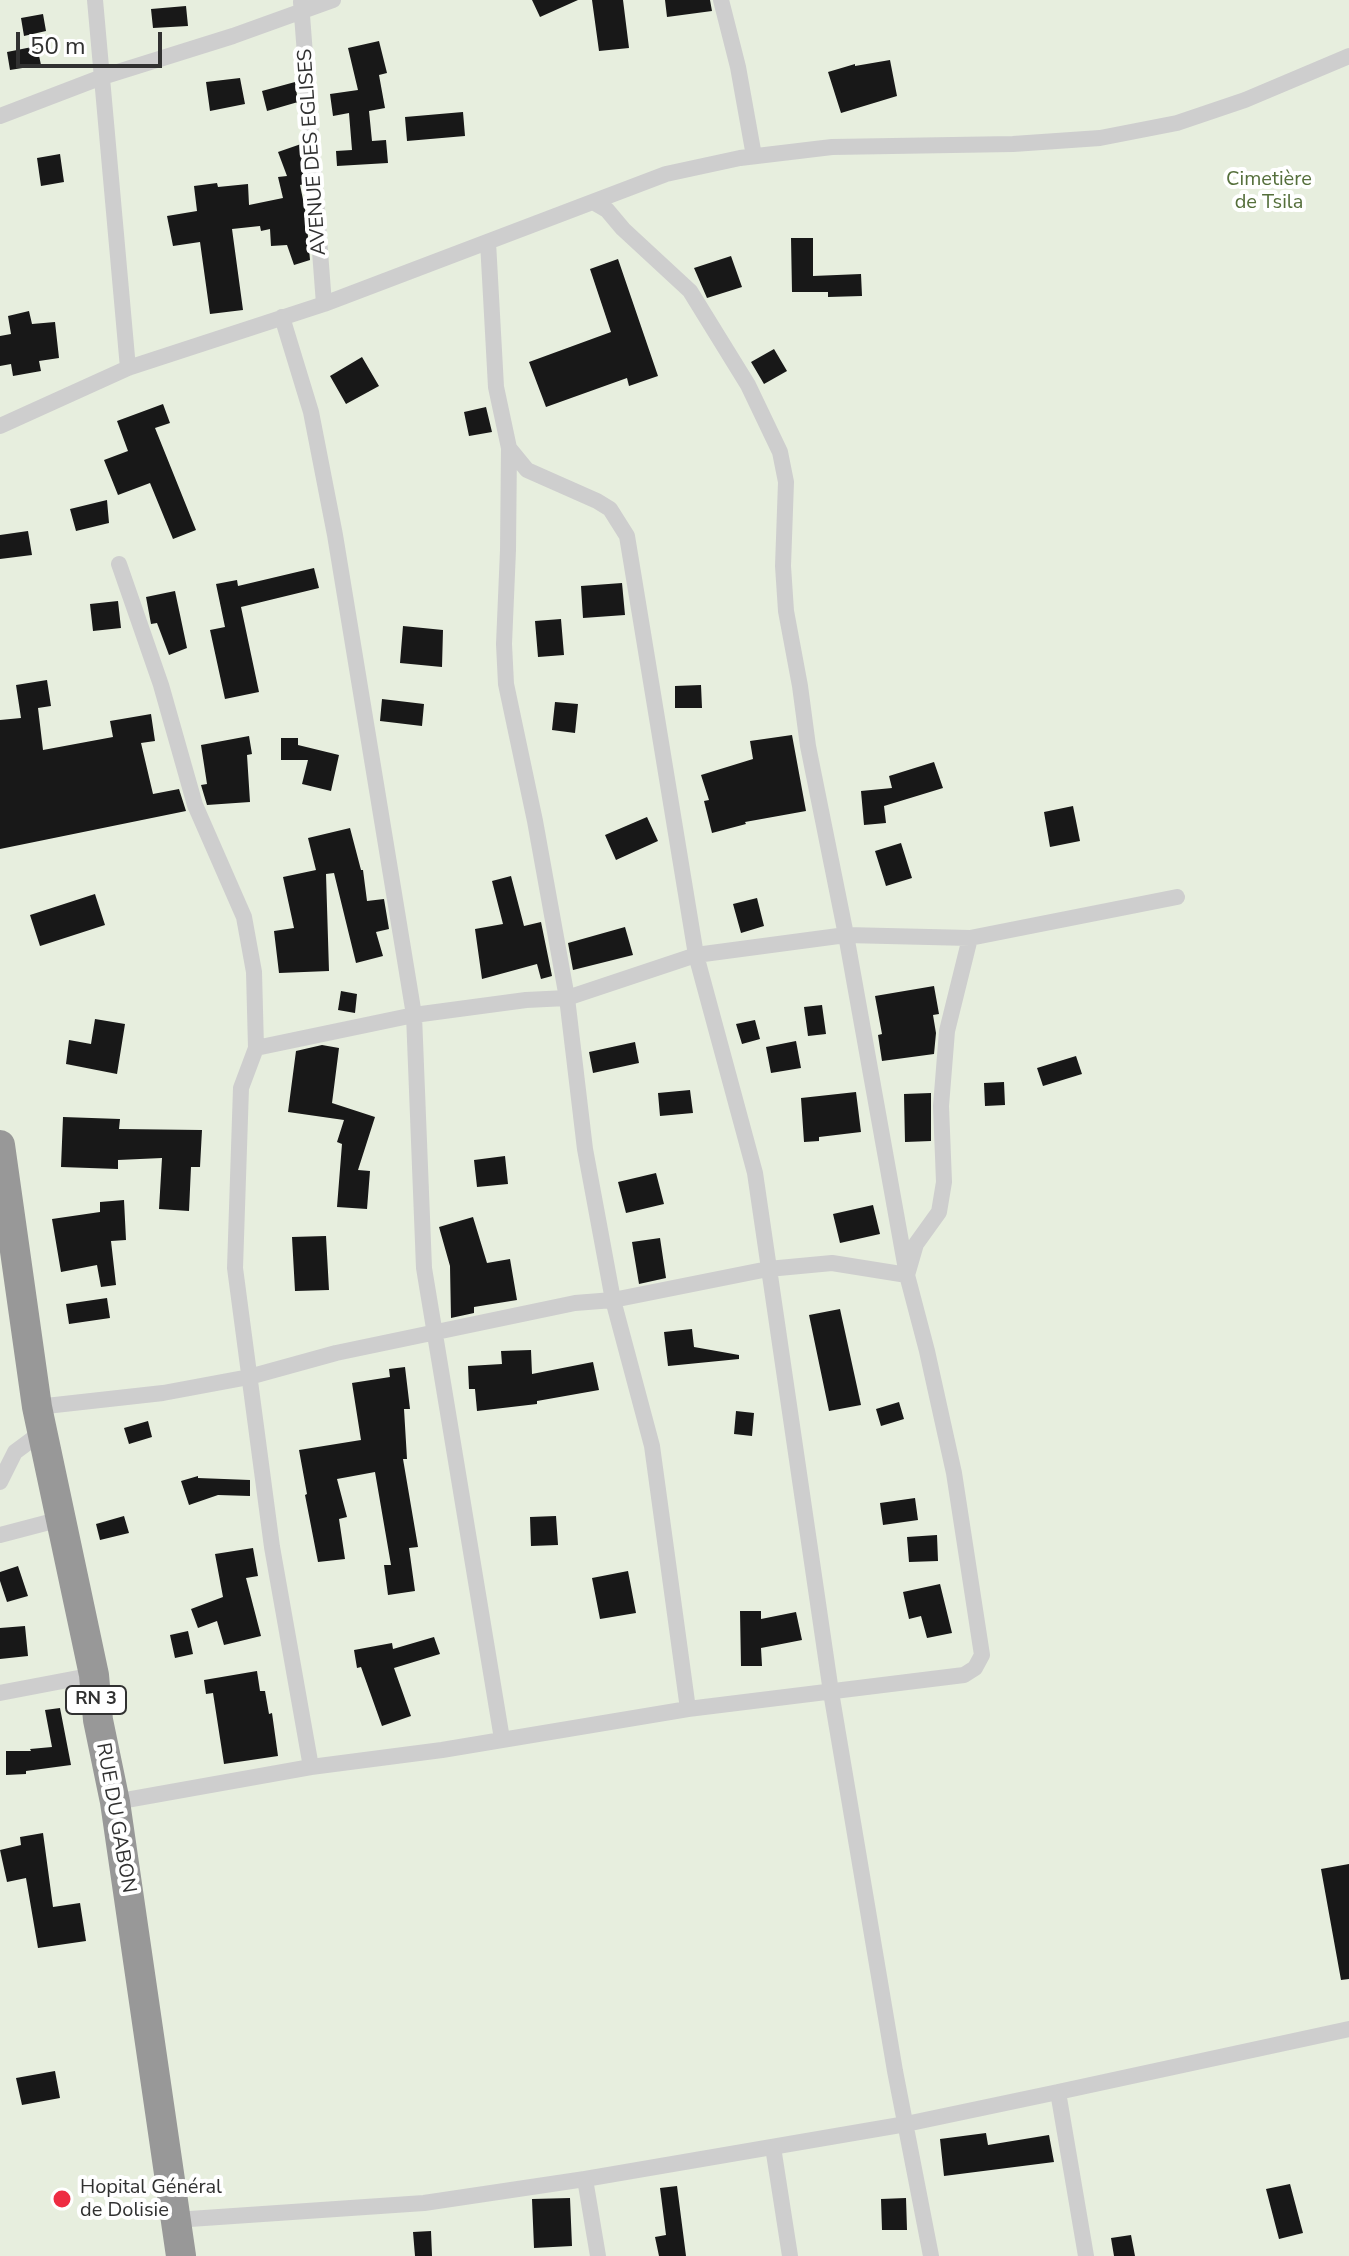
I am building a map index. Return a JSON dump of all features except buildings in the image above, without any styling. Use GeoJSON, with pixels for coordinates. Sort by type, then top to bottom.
{"type":"FeatureCollection","features":[{"type":"Feature","properties":{"kind":"highway","name":"RUE DU GABON"},"geometry":{"type":"LineString","coordinates":[[0,1145],[39,1420],[94,1675],[98,1720],[115,1802],[181,2256]]}},
{"type":"Feature","properties":{"kind":"street"},"geometry":{"type":"LineString","coordinates":[[95,0],[128,368]]}},
{"type":"Feature","properties":{"kind":"street"},"geometry":{"type":"LineString","coordinates":[[0,116],[102,77],[233,36],[302,5],[333,0]]}},
{"type":"Feature","properties":{"kind":"street"},"geometry":{"type":"LineString","coordinates":[[721,0],[738,67],[754,156]]}},
{"type":"Feature","properties":{"kind":"street","name":"AVENUE DES EGLISES"},"geometry":{"type":"LineString","coordinates":[[302,5],[324,304]]}},
{"type":"Feature","properties":{"kind":"street"},"geometry":{"type":"LineString","coordinates":[[0,426],[9,417],[128,368],[324,304],[666,174],[754,156],[832,147],[1013,144],[1100,138],[1177,123],[1245,100],[1349,56]]}},
{"type":"Feature","properties":{"kind":"street"},"geometry":{"type":"LineString","coordinates":[[115,1802],[311,1767],[442,1750],[688,1709],[964,1675],[975,1668],[982,1655],[954,1473],[907,1275],[846,935],[808,746],[786,611],[783,566],[786,482],[780,452],[748,385],[690,291],[623,229],[607,210],[595,203]]}},
{"type":"Feature","properties":{"kind":"street"},"geometry":{"type":"LineString","coordinates":[[488,242],[496,387],[509,448],[504,644],[506,684],[567,998],[585,1149],[613,1300],[652,1446],[688,1709]]}},
{"type":"Feature","properties":{"kind":"street"},"geometry":{"type":"LineString","coordinates":[[282,317],[311,412],[335,535],[414,1015],[424,1268],[502,1739]]}},
{"type":"Feature","properties":{"kind":"street"},"geometry":{"type":"LineString","coordinates":[[509,448],[527,470],[610,509],[627,536],[696,955],[755,1173],[831,1692],[931,2256]]}},
{"type":"Feature","properties":{"kind":"street"},"geometry":{"type":"LineString","coordinates":[[119,564],[161,685],[195,805],[244,917],[254,972],[256,1048],[241,1088],[235,1253],[272,1547],[311,1767]]}},
{"type":"Feature","properties":{"kind":"street"},"geometry":{"type":"LineString","coordinates":[[256,1048],[414,1015],[526,1000],[567,998],[696,955],[846,935],[970,938],[1177,897]]}},
{"type":"Feature","properties":{"kind":"street"},"geometry":{"type":"LineString","coordinates":[[907,1275],[916,1244],[939,1212],[944,1182],[941,1106],[947,1031],[970,938]]}},
{"type":"Feature","properties":{"kind":"street"},"geometry":{"type":"LineString","coordinates":[[0,1482],[8,1451],[39,1420],[249,1377],[336,1353],[575,1303],[613,1300],[768,1269],[832,1263],[907,1275]]}},
{"type":"Feature","properties":{"kind":"street"},"geometry":{"type":"LineString","coordinates":[[0,1535],[61,1519]]}},
{"type":"Feature","properties":{"kind":"street"},"geometry":{"type":"LineString","coordinates":[[0,1693],[94,1675]]}},
{"type":"Feature","properties":{"kind":"street"},"geometry":{"type":"LineString","coordinates":[[175,2220],[424,2203],[585,2179],[906,2124],[1349,2029]]}},
{"type":"Feature","properties":{"kind":"street"},"geometry":{"type":"LineString","coordinates":[[1058,2092],[1086,2256]]}},
{"type":"Feature","properties":{"kind":"street"},"geometry":{"type":"LineString","coordinates":[[773,2147],[790,2256]]}},
{"type":"Feature","properties":{"kind":"street"},"geometry":{"type":"LineString","coordinates":[[585,2179],[598,2256]]}},
{"type":"Feature","properties":{"kind":"green space","name":"Cimetière de Tsila"},"geometry":{"type":"Polygon","coordinates":[[[0,0],[1349,0],[1349,2256],[0,2256],[0,0]]]}},
{"type":"Feature","properties":{"kind":"place","name":"Hopital Général de Dolisie"},"geometry":{"type":"Point","coordinates":[62,2199]}}]}
